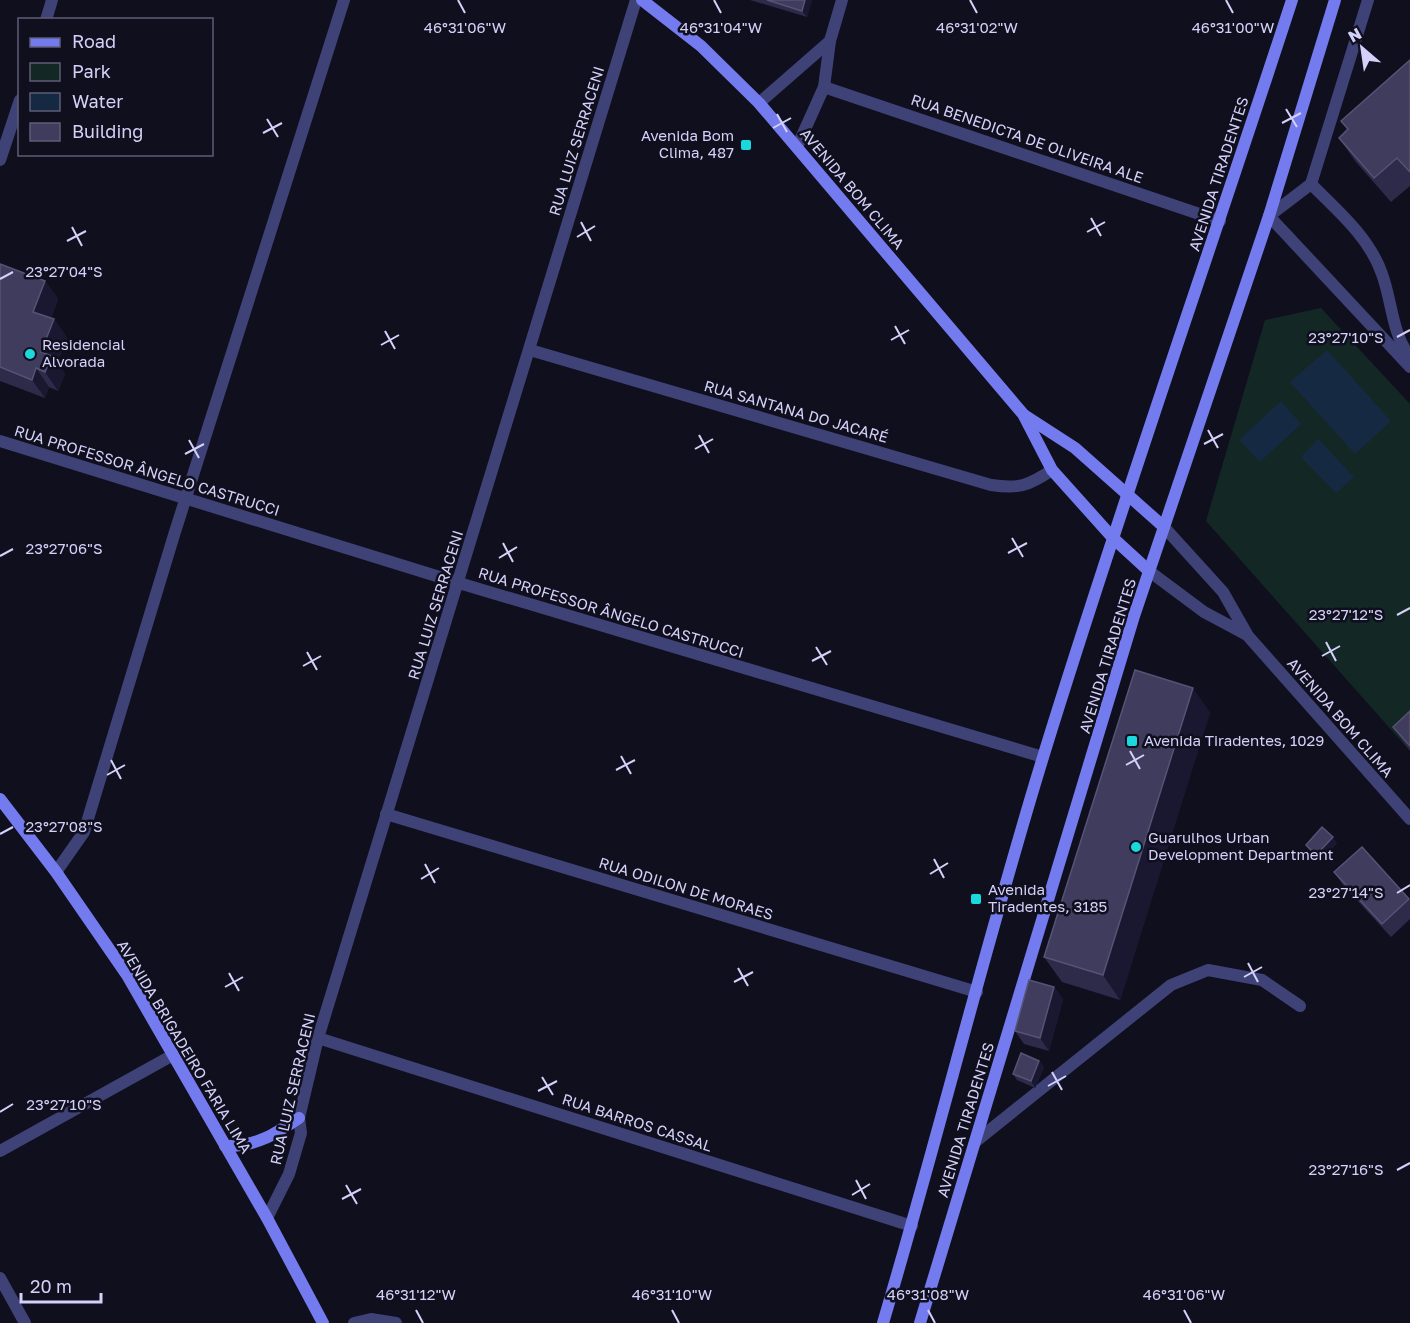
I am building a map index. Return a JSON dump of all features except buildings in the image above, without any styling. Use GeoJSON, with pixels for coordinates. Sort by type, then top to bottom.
{"type":"FeatureCollection","features":[{"type":"Feature","properties":{"kind":"main road","name":"AVENIDA BOM CLIMA"},"geometry":{"type":"LineString","coordinates":[[642,0],[701,46],[759,103],[1023,414],[1052,470],[1113,538],[1149,571]]}},
{"type":"Feature","properties":{"kind":"main road","name":"AVENIDA TIRADENTES"},"geometry":{"type":"LineString","coordinates":[[883,1323],[1043,757],[1127,492],[1220,221],[1292,0]]}},
{"type":"Feature","properties":{"kind":"main road","name":"AVENIDA TIRADENTES"},"geometry":{"type":"LineString","coordinates":[[920,1323],[1149,571],[1269,216],[1335,0]]}},
{"type":"Feature","properties":{"kind":"main road","name":"AVENIDA BOM CLIMA"},"geometry":{"type":"LineString","coordinates":[[1023,414],[1075,448],[1164,527]]}},
{"type":"Feature","properties":{"kind":"main road","name":"AVENIDA BRIGADEIRO FARIA LIMA"},"geometry":{"type":"LineString","coordinates":[[0,799],[56,872],[127,975],[267,1218],[322,1323]]}},
{"type":"Feature","properties":{"kind":"main road"},"geometry":{"type":"LineString","coordinates":[[225,1146],[259,1142],[299,1118]]}},
{"type":"Feature","properties":{"kind":"street"},"geometry":{"type":"LineString","coordinates":[[47,18],[52,0]]}},
{"type":"Feature","properties":{"kind":"street"},"geometry":{"type":"LineString","coordinates":[[56,872],[84,832],[186,498],[344,0]]}},
{"type":"Feature","properties":{"kind":"street","name":"RUA LUIZ SERRACENI"},"geometry":{"type":"LineString","coordinates":[[267,1218],[289,1174],[301,1133],[299,1118],[318,1038],[636,0]]}},
{"type":"Feature","properties":{"kind":"street"},"geometry":{"type":"LineString","coordinates":[[797,147],[824,87],[830,41],[842,0]]}},
{"type":"Feature","properties":{"kind":"street"},"geometry":{"type":"LineString","coordinates":[[1368,0],[1311,184],[1269,216],[1410,367]]}},
{"type":"Feature","properties":{"kind":"street"},"geometry":{"type":"LineString","coordinates":[[759,103],[830,41]]}},
{"type":"Feature","properties":{"kind":"street","name":"RUA BENEDICTA DE OLIVEIRA ALE"},"geometry":{"type":"LineString","coordinates":[[824,87],[1220,221]]}},
{"type":"Feature","properties":{"kind":"street"},"geometry":{"type":"LineString","coordinates":[[0,160],[18,106]]}},
{"type":"Feature","properties":{"kind":"street"},"geometry":{"type":"LineString","coordinates":[[1311,184],[1358,233],[1382,272],[1401,345],[1410,357]]}},
{"type":"Feature","properties":{"kind":"street","name":"RUA SANTANA DO JACARÉ"},"geometry":{"type":"LineString","coordinates":[[530,350],[991,485],[1012,488],[1030,484],[1052,470]]}},
{"type":"Feature","properties":{"kind":"street","name":"RUA PROFESSOR ÂNGELO CASTRUCCI"},"geometry":{"type":"LineString","coordinates":[[0,441],[459,583],[1043,757]]}},
{"type":"Feature","properties":{"kind":"street","name":"AVENIDA BOM CLIMA"},"geometry":{"type":"LineString","coordinates":[[1164,527],[1223,592],[1248,636],[1410,819]]}},
{"type":"Feature","properties":{"kind":"street","name":"AVENIDA BOM CLIMA"},"geometry":{"type":"LineString","coordinates":[[1149,571],[1204,612],[1248,636]]}},
{"type":"Feature","properties":{"kind":"street","name":"RUA ODILON DE MORAES"},"geometry":{"type":"LineString","coordinates":[[386,814],[976,992]]}},
{"type":"Feature","properties":{"kind":"street"},"geometry":{"type":"LineString","coordinates":[[975,1142],[1171,986],[1208,970],[1262,980],[1300,1006]]}},
{"type":"Feature","properties":{"kind":"street","name":"RUA BARROS CASSAL"},"geometry":{"type":"LineString","coordinates":[[318,1038],[912,1226]]}},
{"type":"Feature","properties":{"kind":"street"},"geometry":{"type":"LineString","coordinates":[[0,1151],[173,1055]]}},
{"type":"Feature","properties":{"kind":"street"},"geometry":{"type":"LineString","coordinates":[[0,1278],[25,1323]]}},
{"type":"Feature","properties":{"kind":"street"},"geometry":{"type":"LineString","coordinates":[[354,1323],[371,1318],[396,1323]]}},
{"type":"Feature","properties":{"kind":"green space"},"geometry":{"type":"Polygon","coordinates":[[[1321,308],[1410,404],[1410,751],[1206,521],[1265,320],[1321,308]]]}},
{"type":"Feature","properties":{"kind":"water"},"geometry":{"type":"Polygon","coordinates":[[[1327,350],[1391,421],[1355,454],[1290,382],[1327,350]]]}},
{"type":"Feature","properties":{"kind":"water"},"geometry":{"type":"Polygon","coordinates":[[[1281,401],[1301,424],[1260,462],[1239,440],[1281,401]]]}},
{"type":"Feature","properties":{"kind":"water"},"geometry":{"type":"Polygon","coordinates":[[[1318,439],[1354,477],[1336,493],[1301,457],[1318,439]]]}},
{"type":"Feature","properties":{"kind":"place","name":"Avenida Bom Clima, 487"},"geometry":{"type":"Point","coordinates":[746,145]}},
{"type":"Feature","properties":{"kind":"place","name":"Residencial Alvorada"},"geometry":{"type":"Point","coordinates":[30,354]}},
{"type":"Feature","properties":{"kind":"place","name":"Avenida Tiradentes, 1029"},"geometry":{"type":"Point","coordinates":[1132,741]}},
{"type":"Feature","properties":{"kind":"place","name":"Guarulhos Urban Development Department"},"geometry":{"type":"Point","coordinates":[1136,847]}},
{"type":"Feature","properties":{"kind":"place","name":"Avenida Tiradentes, 3185"},"geometry":{"type":"Point","coordinates":[976,899]}}]}
